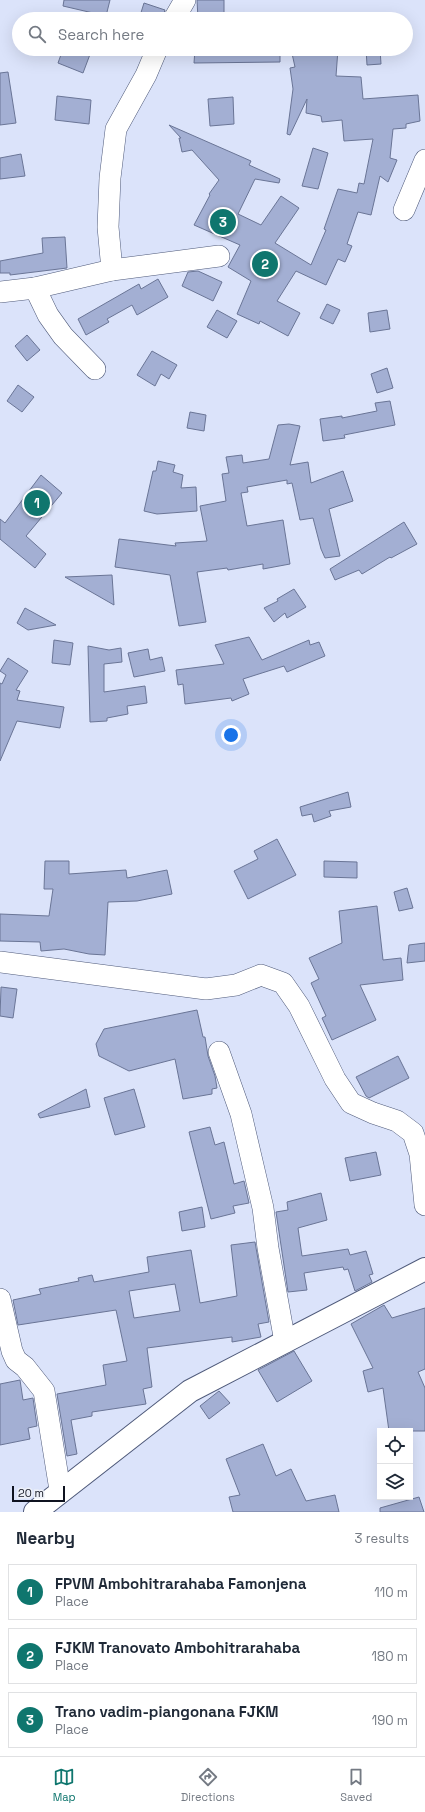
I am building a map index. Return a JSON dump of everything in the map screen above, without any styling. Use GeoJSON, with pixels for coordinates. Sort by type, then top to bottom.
{"type":"FeatureCollection","features":[{"type":"Feature","properties":{"kind":"street"},"geometry":{"type":"LineString","coordinates":[[178,12],[186,0]]}},
{"type":"Feature","properties":{"kind":"street"},"geometry":{"type":"LineString","coordinates":[[112,270],[108,227],[110,178],[116,128],[146,75],[154,56]]}},
{"type":"Feature","properties":{"kind":"street"},"geometry":{"type":"LineString","coordinates":[[404,210],[425,160]]}},
{"type":"Feature","properties":{"kind":"street"},"geometry":{"type":"LineString","coordinates":[[0,292],[36,288],[112,270],[219,256]]}},
{"type":"Feature","properties":{"kind":"street"},"geometry":{"type":"LineString","coordinates":[[36,288],[48,315],[63,336],[95,369]]}},
{"type":"Feature","properties":{"kind":"street"},"geometry":{"type":"LineString","coordinates":[[0,962],[206,990],[236,985],[261,975],[283,983],[299,1006],[334,1079],[351,1102],[373,1113],[397,1120],[413,1133],[420,1154],[425,1205]]}},
{"type":"Feature","properties":{"kind":"street"},"geometry":{"type":"LineString","coordinates":[[219,1052],[241,1114],[263,1208],[268,1248],[286,1342]]}},
{"type":"Feature","properties":{"kind":"street"},"geometry":{"type":"LineString","coordinates":[[35,1512],[60,1490],[190,1391],[425,1268]]}},
{"type":"Feature","properties":{"kind":"street"},"geometry":{"type":"LineString","coordinates":[[0,1299],[12,1351],[16,1360],[25,1367],[44,1391],[60,1490]]}},
{"type":"Feature","properties":{"kind":"building"},"geometry":{"type":"Polygon","coordinates":[[[64,0],[110,0],[107,12],[89,12],[63,6],[64,0]]]}},
{"type":"Feature","properties":{"kind":"building"},"geometry":{"type":"Polygon","coordinates":[[[197,0],[224,0],[224,12],[198,12],[197,0]]]}},
{"type":"Feature","properties":{"kind":"building"},"geometry":{"type":"Polygon","coordinates":[[[144,3],[165,10],[164,12],[141,12],[144,3]]]}},
{"type":"Feature","properties":{"kind":"building"},"geometry":{"type":"Polygon","coordinates":[[[60,56],[89,56],[83,73],[58,63],[60,56]]]}},
{"type":"Feature","properties":{"kind":"building"},"geometry":{"type":"Polygon","coordinates":[[[194,56],[280,56],[280,62],[194,63],[194,56]]]}},
{"type":"Feature","properties":{"kind":"building"},"geometry":{"type":"Polygon","coordinates":[[[293,56],[337,56],[336,76],[361,77],[363,99],[418,95],[420,121],[406,124],[406,128],[393,129],[390,158],[397,160],[388,182],[380,176],[371,215],[358,212],[347,244],[352,246],[345,262],[338,259],[326,285],[296,271],[277,301],[300,313],[288,336],[260,321],[259,324],[237,314],[251,281],[228,267],[240,245],[194,225],[210,195],[209,194],[219,180],[192,150],[182,152],[179,138],[181,138],[169,125],[251,161],[249,165],[280,179],[279,183],[255,179],[238,214],[261,225],[281,196],[299,208],[275,243],[311,265],[326,230],[324,229],[338,189],[357,193],[359,183],[364,184],[373,139],[344,141],[342,120],[322,122],[321,116],[306,113],[307,99],[290,135],[287,134],[293,89],[290,68],[295,67],[293,56]]]}},
{"type":"Feature","properties":{"kind":"building"},"geometry":{"type":"Polygon","coordinates":[[[366,56],[380,56],[381,64],[367,65],[366,56]]]}},
{"type":"Feature","properties":{"kind":"building"},"geometry":{"type":"Polygon","coordinates":[[[8,72],[16,123],[0,125],[0,73],[8,72]]]}},
{"type":"Feature","properties":{"kind":"building"},"geometry":{"type":"Polygon","coordinates":[[[57,96],[91,100],[89,124],[55,120],[57,96]]]}},
{"type":"Feature","properties":{"kind":"building"},"geometry":{"type":"Polygon","coordinates":[[[233,97],[234,124],[210,126],[208,99],[233,97]]]}},
{"type":"Feature","properties":{"kind":"building"},"geometry":{"type":"Polygon","coordinates":[[[313,148],[328,153],[318,189],[302,186],[313,148]]]}},
{"type":"Feature","properties":{"kind":"building"},"geometry":{"type":"Polygon","coordinates":[[[21,154],[25,176],[0,179],[0,158],[21,154]]]}},
{"type":"Feature","properties":{"kind":"building"},"geometry":{"type":"Polygon","coordinates":[[[65,237],[67,268],[10,275],[10,273],[0,273],[0,261],[43,253],[42,238],[65,237]]]}},
{"type":"Feature","properties":{"kind":"building"},"geometry":{"type":"Polygon","coordinates":[[[198,271],[222,282],[213,301],[182,286],[188,272],[198,271]]]}},
{"type":"Feature","properties":{"kind":"building"},"geometry":{"type":"Polygon","coordinates":[[[158,279],[168,297],[137,315],[132,305],[107,319],[109,322],[86,335],[78,319],[139,284],[141,289],[158,279]]]}},
{"type":"Feature","properties":{"kind":"building"},"geometry":{"type":"Polygon","coordinates":[[[327,304],[340,310],[333,324],[320,318],[327,304]]]}},
{"type":"Feature","properties":{"kind":"building"},"geometry":{"type":"Polygon","coordinates":[[[217,310],[237,321],[227,338],[207,327],[217,310]]]}},
{"type":"Feature","properties":{"kind":"building"},"geometry":{"type":"Polygon","coordinates":[[[387,310],[390,329],[370,332],[368,313],[387,310]]]}},
{"type":"Feature","properties":{"kind":"building"},"geometry":{"type":"Polygon","coordinates":[[[27,335],[40,350],[27,361],[15,346],[27,335]]]}},
{"type":"Feature","properties":{"kind":"building"},"geometry":{"type":"Polygon","coordinates":[[[152,351],[177,365],[169,379],[161,374],[155,386],[137,375],[152,351]]]}},
{"type":"Feature","properties":{"kind":"building"},"geometry":{"type":"Polygon","coordinates":[[[387,368],[393,388],[377,393],[371,374],[387,368]]]}},
{"type":"Feature","properties":{"kind":"building"},"geometry":{"type":"Polygon","coordinates":[[[18,385],[34,397],[22,412],[7,401],[18,385]]]}},
{"type":"Feature","properties":{"kind":"building"},"geometry":{"type":"Polygon","coordinates":[[[390,401],[395,425],[344,435],[345,438],[323,441],[320,419],[342,416],[342,418],[377,411],[375,403],[390,401]]]}},
{"type":"Feature","properties":{"kind":"building"},"geometry":{"type":"Polygon","coordinates":[[[190,412],[206,415],[204,431],[187,428],[190,412]]]}},
{"type":"Feature","properties":{"kind":"building"},"geometry":{"type":"Polygon","coordinates":[[[289,424],[300,426],[290,465],[308,462],[311,483],[343,471],[353,501],[329,509],[340,556],[325,558],[321,549],[313,518],[300,520],[292,483],[287,484],[287,480],[247,487],[248,492],[241,493],[247,526],[283,520],[290,564],[263,569],[263,564],[228,570],[227,568],[197,572],[206,622],[179,626],[170,575],[115,567],[119,539],[176,546],[175,543],[207,541],[200,506],[226,501],[222,474],[229,473],[226,457],[242,455],[243,463],[269,459],[278,425],[289,424]]]}},
{"type":"Feature","properties":{"kind":"building"},"geometry":{"type":"Polygon","coordinates":[[[158,461],[175,465],[173,472],[183,475],[181,488],[196,487],[197,511],[157,514],[144,511],[153,471],[156,471],[158,461]]]}},
{"type":"Feature","properties":{"kind":"building"},"geometry":{"type":"Polygon","coordinates":[[[41,475],[62,493],[26,536],[46,554],[35,568],[0,539],[0,519],[5,523],[41,475]]]}},
{"type":"Feature","properties":{"kind":"building"},"geometry":{"type":"Polygon","coordinates":[[[404,522],[417,544],[391,558],[390,557],[362,574],[359,570],[335,580],[330,569],[404,522]]]}},
{"type":"Feature","properties":{"kind":"building"},"geometry":{"type":"Polygon","coordinates":[[[112,575],[114,605],[65,577],[112,575]]]}},
{"type":"Feature","properties":{"kind":"building"},"geometry":{"type":"Polygon","coordinates":[[[294,589],[306,607],[287,618],[285,613],[274,622],[264,608],[278,601],[277,599],[294,589]]]}},
{"type":"Feature","properties":{"kind":"building"},"geometry":{"type":"Polygon","coordinates":[[[25,608],[56,625],[28,630],[17,623],[25,608]]]}},
{"type":"Feature","properties":{"kind":"building"},"geometry":{"type":"Polygon","coordinates":[[[249,637],[262,660],[309,640],[310,645],[319,642],[325,656],[287,672],[284,666],[243,679],[249,694],[232,701],[231,698],[185,704],[183,684],[178,685],[176,670],[224,664],[215,645],[249,637]]]}},
{"type":"Feature","properties":{"kind":"building"},"geometry":{"type":"Polygon","coordinates":[[[54,640],[73,643],[70,665],[52,663],[54,640]]]}},
{"type":"Feature","properties":{"kind":"building"},"geometry":{"type":"Polygon","coordinates":[[[88,646],[109,650],[121,648],[122,662],[104,664],[104,692],[145,686],[147,703],[127,706],[128,714],[107,718],[107,721],[90,722],[88,646]]]}},
{"type":"Feature","properties":{"kind":"building"},"geometry":{"type":"Polygon","coordinates":[[[148,649],[150,660],[162,657],[165,671],[134,677],[128,653],[148,649]]]}},
{"type":"Feature","properties":{"kind":"building"},"geometry":{"type":"Polygon","coordinates":[[[8,658],[28,671],[16,690],[20,691],[17,700],[64,707],[60,728],[17,721],[0,761],[0,683],[2,684],[6,675],[0,671],[8,658]]]}},
{"type":"Feature","properties":{"kind":"building"},"geometry":{"type":"Polygon","coordinates":[[[348,792],[351,807],[329,811],[331,816],[314,822],[312,814],[302,816],[300,807],[348,792]]]}},
{"type":"Feature","properties":{"kind":"building"},"geometry":{"type":"Polygon","coordinates":[[[277,839],[296,875],[248,899],[234,871],[258,859],[254,851],[277,839]]]}},
{"type":"Feature","properties":{"kind":"building"},"geometry":{"type":"Polygon","coordinates":[[[45,861],[69,861],[69,874],[126,870],[127,878],[167,870],[172,894],[137,901],[108,902],[105,955],[89,954],[64,949],[41,951],[40,942],[0,941],[0,914],[49,916],[53,889],[44,889],[45,861]]]}},
{"type":"Feature","properties":{"kind":"building"},"geometry":{"type":"Polygon","coordinates":[[[324,861],[357,862],[357,878],[324,877],[324,861]]]}},
{"type":"Feature","properties":{"kind":"building"},"geometry":{"type":"Polygon","coordinates":[[[407,888],[413,908],[399,911],[394,892],[407,888]]]}},
{"type":"Feature","properties":{"kind":"building"},"geometry":{"type":"Polygon","coordinates":[[[377,906],[383,960],[401,958],[403,980],[360,985],[376,1020],[332,1040],[322,1018],[326,1016],[311,983],[319,979],[309,958],[342,943],[339,911],[377,906]]]}},
{"type":"Feature","properties":{"kind":"building"},"geometry":{"type":"Polygon","coordinates":[[[425,943],[425,961],[407,963],[409,945],[425,943]]]}},
{"type":"Feature","properties":{"kind":"building"},"geometry":{"type":"Polygon","coordinates":[[[1,987],[17,989],[13,1018],[0,1016],[1,987]]]}},
{"type":"Feature","properties":{"kind":"building"},"geometry":{"type":"Polygon","coordinates":[[[197,1010],[203,1037],[205,1037],[208,1056],[215,1076],[217,1088],[212,1089],[212,1094],[183,1099],[175,1059],[129,1071],[99,1056],[96,1044],[104,1029],[197,1010]]]}},
{"type":"Feature","properties":{"kind":"building"},"geometry":{"type":"Polygon","coordinates":[[[398,1056],[409,1078],[369,1098],[366,1096],[356,1077],[398,1056]]]}},
{"type":"Feature","properties":{"kind":"building"},"geometry":{"type":"Polygon","coordinates":[[[86,1089],[90,1107],[40,1118],[38,1114],[86,1089]]]}},
{"type":"Feature","properties":{"kind":"building"},"geometry":{"type":"Polygon","coordinates":[[[134,1089],[145,1127],[115,1135],[104,1098],[134,1089]]]}},
{"type":"Feature","properties":{"kind":"building"},"geometry":{"type":"Polygon","coordinates":[[[210,1127],[215,1145],[224,1142],[234,1184],[244,1181],[249,1203],[233,1206],[235,1213],[211,1219],[189,1132],[210,1127]]]}},
{"type":"Feature","properties":{"kind":"building"},"geometry":{"type":"Polygon","coordinates":[[[376,1152],[381,1175],[350,1181],[345,1158],[376,1152]]]}},
{"type":"Feature","properties":{"kind":"building"},"geometry":{"type":"Polygon","coordinates":[[[321,1193],[327,1220],[298,1228],[302,1256],[348,1249],[350,1255],[366,1251],[373,1274],[369,1275],[372,1282],[355,1291],[348,1269],[344,1270],[343,1267],[304,1273],[307,1290],[288,1292],[276,1212],[288,1210],[287,1202],[321,1193]]]}},
{"type":"Feature","properties":{"kind":"building"},"geometry":{"type":"Polygon","coordinates":[[[202,1207],[205,1227],[182,1231],[179,1212],[202,1207]]]}},
{"type":"Feature","properties":{"kind":"building"},"geometry":{"type":"Polygon","coordinates":[[[255,1242],[269,1322],[258,1324],[261,1337],[232,1342],[232,1337],[147,1348],[152,1387],[143,1389],[146,1404],[92,1412],[92,1416],[71,1420],[77,1454],[67,1456],[57,1394],[106,1385],[103,1365],[127,1361],[116,1310],[18,1325],[13,1300],[41,1294],[39,1289],[79,1281],[78,1278],[92,1275],[94,1282],[149,1272],[147,1257],[191,1250],[200,1303],[237,1296],[231,1245],[255,1242]],[[175,1284],[129,1291],[134,1318],[180,1311],[175,1284]]]}},
{"type":"Feature","properties":{"kind":"building"},"geometry":{"type":"Polygon","coordinates":[[[384,1305],[392,1318],[425,1308],[425,1369],[418,1372],[425,1388],[425,1431],[413,1431],[413,1428],[389,1428],[383,1388],[368,1392],[363,1371],[373,1368],[351,1324],[384,1305]]]}},
{"type":"Feature","properties":{"kind":"building"},"geometry":{"type":"Polygon","coordinates":[[[294,1351],[312,1381],[277,1402],[258,1370],[294,1351]]]}},
{"type":"Feature","properties":{"kind":"building"},"geometry":{"type":"Polygon","coordinates":[[[20,1380],[23,1400],[33,1398],[37,1426],[28,1428],[30,1439],[0,1445],[0,1384],[20,1380]]]}},
{"type":"Feature","properties":{"kind":"building"},"geometry":{"type":"Polygon","coordinates":[[[219,1391],[230,1403],[209,1419],[200,1406],[219,1391]]]}},
{"type":"Feature","properties":{"kind":"building"},"geometry":{"type":"Polygon","coordinates":[[[263,1444],[276,1476],[291,1469],[306,1501],[335,1495],[339,1512],[233,1512],[229,1497],[240,1495],[226,1459],[263,1444]]]}},
{"type":"Feature","properties":{"kind":"building"},"geometry":{"type":"Polygon","coordinates":[[[419,1497],[424,1512],[380,1512],[380,1508],[413,1500],[419,1497]]]}},
{"type":"Feature","properties":{"kind":"place","name":"Trano vadim-piangonana FJKM"},"geometry":{"type":"Point","coordinates":[223,222]}},
{"type":"Feature","properties":{"kind":"place","name":"FJKM Tranovato Ambohitrarahaba"},"geometry":{"type":"Point","coordinates":[265,264]}},
{"type":"Feature","properties":{"kind":"place","name":"FPVM Ambohitrarahaba Famonjena"},"geometry":{"type":"Point","coordinates":[37,503]}}]}
